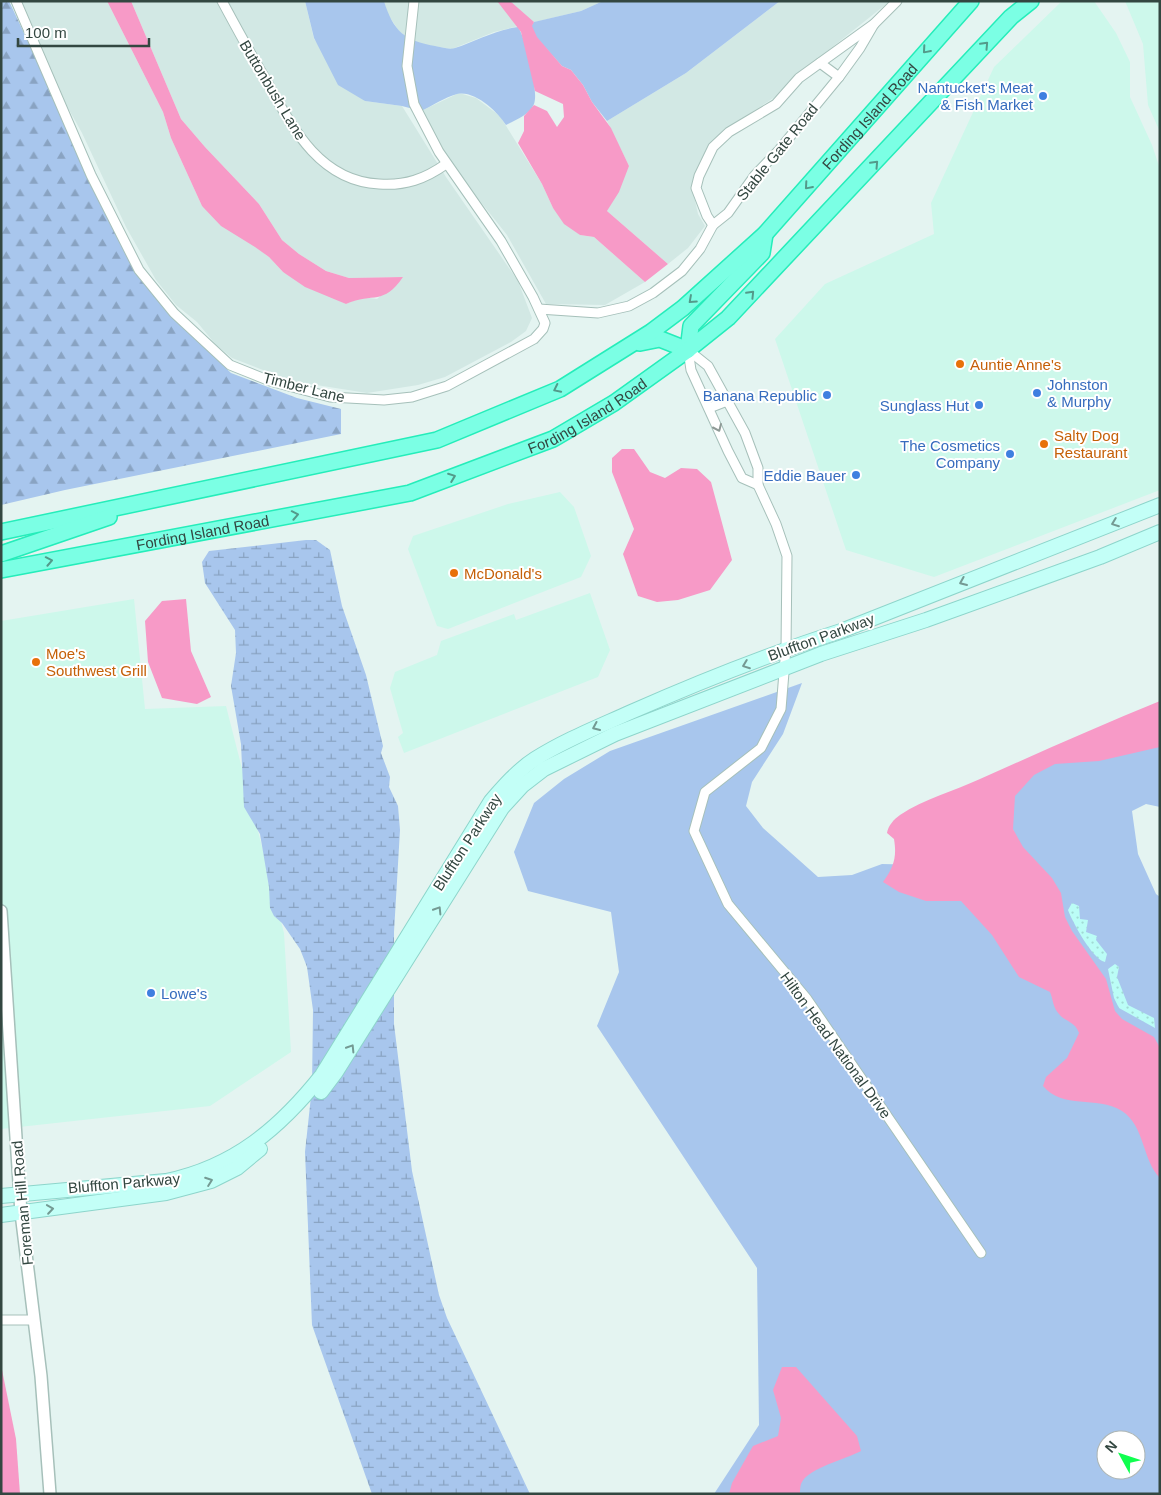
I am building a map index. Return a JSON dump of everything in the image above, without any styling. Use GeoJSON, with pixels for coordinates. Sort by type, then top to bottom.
{"type":"FeatureCollection","features":[{"type":"Feature","properties":{"kind":"highway","name":"Fording Island Road"},"geometry":{"type":"LineString","coordinates":[[1,532],[437,440],[560,389],[652,332],[683,308],[765,234],[971,1]]}},
{"type":"Feature","properties":{"kind":"highway"},"geometry":{"type":"LineString","coordinates":[[946,28],[981,1]]}},
{"type":"Feature","properties":{"kind":"highway","name":"Fording Island Road"},"geometry":{"type":"LineString","coordinates":[[1,570],[410,493],[554,439],[614,402],[688,350],[728,318],[1011,17],[1031,1]]}},
{"type":"Feature","properties":{"kind":"highway"},"geometry":{"type":"LineString","coordinates":[[628,346],[660,339],[688,350],[691,326],[762,253],[765,234]]}},
{"type":"Feature","properties":{"kind":"highway"},"geometry":{"type":"LineString","coordinates":[[1,554],[175,495]]}},
{"type":"Feature","properties":{"kind":"main road","name":"Bluffton Parkway"},"geometry":{"type":"LineString","coordinates":[[1,1196],[166,1181],[190,1176],[222,1163],[248,1149],[302,1101],[322,1075],[490,801],[514,776],[534,760],[576,736],[673,693],[786,648],[841,632],[1160,505]]}},
{"type":"Feature","properties":{"kind":"main road","name":"Bluffton Parkway"},"geometry":{"type":"LineString","coordinates":[[1,1215],[166,1193],[211,1181],[237,1168],[298,1116],[336,1072],[502,808],[522,786],[544,769],[615,734],[785,667],[926,620],[1100,557],[1160,532]]}},
{"type":"Feature","properties":{"kind":"street","name":"Timber Lane"},"geometry":{"type":"LineString","coordinates":[[16,1],[91,174],[139,270],[174,314],[230,365],[270,381],[330,397],[371,400],[412,397],[437,390],[464,378],[534,339],[545,323],[501,241],[446,164],[427,132],[410,90],[407,66],[414,1]]}},
{"type":"Feature","properties":{"kind":"street","name":"Buttonbush Lane"},"geometry":{"type":"LineString","coordinates":[[222,1],[292,126],[311,152],[328,167],[352,179],[387,185],[420,180],[446,164]]}},
{"type":"Feature","properties":{"kind":"street","name":"Stable Gate Road"},"geometry":{"type":"LineString","coordinates":[[713,225],[707,216],[696,188],[699,176],[713,147],[729,132],[776,104],[799,78],[874,24],[898,1]]}},
{"type":"Feature","properties":{"kind":"street","name":"Stable Gate Road"},"geometry":{"type":"LineString","coordinates":[[539,309],[598,313],[629,306],[653,293],[682,271],[700,249],[713,225],[728,213],[755,175],[779,150],[838,77],[860,48],[874,24]]}},
{"type":"Feature","properties":{"kind":"street"},"geometry":{"type":"LineString","coordinates":[[820,63],[838,77]]}},
{"type":"Feature","properties":{"kind":"street","name":"Hilton Head National Drive"},"geometry":{"type":"LineString","coordinates":[[688,350],[708,366],[745,433],[758,468],[758,485],[776,524],[787,556],[786,648],[781,709],[761,748],[705,792],[694,831],[728,904],[807,999],[981,1254]]}},
{"type":"Feature","properties":{"kind":"street","name":"Hilton Head National Drive"},"geometry":{"type":"LineString","coordinates":[[688,350],[691,370],[742,478],[758,485]]}},
{"type":"Feature","properties":{"kind":"street"},"geometry":{"type":"LineString","coordinates":[[709,408],[727,401]]}},
{"type":"Feature","properties":{"kind":"street","name":"Foreman Hill Road"},"geometry":{"type":"LineString","coordinates":[[1,911],[21,1213],[41,1376],[50,1494]]}},
{"type":"Feature","properties":{"kind":"street"},"geometry":{"type":"LineString","coordinates":[[1,1320],[34,1320]]}},
{"type":"Feature","properties":{"kind":"shaded area"},"geometry":{"type":"Polygon","coordinates":[[[21,1],[107,1],[163,112],[171,138],[202,206],[269,257],[283,272],[346,304],[362,297],[377,299],[403,277],[349,278],[326,271],[299,254],[282,240],[259,204],[181,119],[131,1],[305,1],[314,39],[365,101],[402,106],[446,177],[518,281],[532,318],[526,331],[511,342],[445,377],[418,385],[367,393],[291,381],[232,358],[216,345],[197,322],[176,305],[156,280],[126,227],[82,133],[59,92],[21,1]]]}},
{"type":"Feature","properties":{"kind":"shaded area"},"geometry":{"type":"Polygon","coordinates":[[[107,1],[131,1],[181,119],[259,204],[282,240],[299,254],[326,271],[349,278],[403,277],[390,292],[378,297],[346,304],[305,287],[283,272],[269,257],[221,226],[202,206],[171,138],[163,112],[107,1]]]}},
{"type":"Feature","properties":{"kind":"shaded area"},"geometry":{"type":"Polygon","coordinates":[[[384,1],[603,1],[581,11],[494,32],[452,49],[414,43],[399,31],[387,13],[384,1]]]}},
{"type":"Feature","properties":{"kind":"shaded area"},"geometry":{"type":"Polygon","coordinates":[[[497,1],[510,1],[534,22],[532,26],[537,37],[562,66],[571,70],[611,128],[629,166],[619,192],[607,211],[668,264],[645,282],[594,237],[580,235],[564,224],[553,208],[542,184],[518,143],[524,131],[524,116],[534,105],[547,111],[557,127],[564,117],[563,104],[535,91],[521,32],[497,1]]]}},
{"type":"Feature","properties":{"kind":"shaded area"},"geometry":{"type":"Polygon","coordinates":[[[780,1],[890,1],[800,73],[781,93],[722,132],[692,187],[698,214],[705,226],[688,248],[668,264],[607,211],[629,166],[607,121],[686,73],[780,1]]]}},
{"type":"Feature","properties":{"kind":"shaded area"},"geometry":{"type":"Polygon","coordinates":[[[1062,1],[1094,1],[1116,33],[1130,62],[1130,97],[1152,145],[1160,169],[1160,490],[934,577],[846,550],[775,339],[825,284],[934,234],[931,203],[994,67],[1062,1]]]}},
{"type":"Feature","properties":{"kind":"shaded area"},"geometry":{"type":"Polygon","coordinates":[[[1125,1],[1160,1],[1160,132],[1148,105],[1143,44],[1125,1]]]}},
{"type":"Feature","properties":{"kind":"shaded area"},"geometry":{"type":"Polygon","coordinates":[[[459,93],[476,98],[500,116],[542,184],[553,208],[580,235],[594,237],[645,282],[605,305],[546,304],[507,235],[468,186],[431,132],[421,111],[459,93]]]}},
{"type":"Feature","properties":{"kind":"shaded area"},"geometry":{"type":"Polygon","coordinates":[[[622,449],[634,449],[650,472],[665,478],[681,468],[697,469],[711,482],[732,560],[710,590],[678,600],[657,602],[638,596],[623,554],[634,529],[612,472],[612,458],[622,449]]]}},
{"type":"Feature","properties":{"kind":"shaded area"},"geometry":{"type":"Polygon","coordinates":[[[560,492],[574,507],[591,556],[581,577],[448,629],[437,626],[408,549],[413,536],[508,504],[560,492]]]}},
{"type":"Feature","properties":{"kind":"shaded area"},"geometry":{"type":"Polygon","coordinates":[[[590,593],[610,650],[598,677],[404,753],[398,737],[403,733],[390,688],[395,672],[437,655],[441,641],[514,614],[516,620],[590,593]]]}},
{"type":"Feature","properties":{"kind":"shaded area"},"geometry":{"type":"Polygon","coordinates":[[[134,599],[145,709],[226,706],[284,933],[291,1052],[210,1106],[1,1129],[1,621],[134,599]]]}},
{"type":"Feature","properties":{"kind":"shaded area"},"geometry":{"type":"Polygon","coordinates":[[[186,599],[191,651],[211,697],[197,704],[162,698],[148,662],[145,621],[162,601],[186,599]]]}},
{"type":"Feature","properties":{"kind":"shaded area"},"geometry":{"type":"Polygon","coordinates":[[[1160,701],[1160,747],[1099,761],[1055,764],[1034,775],[1015,796],[1013,829],[1023,847],[1052,878],[1061,893],[1065,917],[1072,931],[1106,979],[1115,1011],[1122,1019],[1154,1037],[1159,1046],[1160,1178],[1154,1171],[1135,1125],[1122,1111],[1112,1106],[1060,1098],[1043,1086],[1046,1077],[1067,1058],[1079,1033],[1075,1026],[1057,1012],[1050,992],[1019,977],[992,935],[961,901],[926,901],[899,892],[883,882],[892,867],[895,857],[894,839],[887,833],[888,830],[900,815],[909,809],[1160,701]]]}},
{"type":"Feature","properties":{"kind":"shaded area"},"geometry":{"type":"Polygon","coordinates":[[[1,1365],[16,1439],[20,1494],[1,1494],[1,1365]]]}},
{"type":"Feature","properties":{"kind":"shaded area"},"geometry":{"type":"Polygon","coordinates":[[[782,1367],[796,1367],[857,1436],[861,1451],[812,1472],[802,1482],[800,1494],[729,1494],[732,1483],[753,1446],[778,1436],[781,1418],[773,1390],[782,1367]]]}},
{"type":"Feature","properties":{"kind":"green space"},"geometry":{"type":"Polygon","coordinates":[[[1,1],[9,1],[136,273],[171,316],[231,373],[297,398],[341,409],[341,434],[65,490],[1,505],[1,1]]]}},
{"type":"Feature","properties":{"kind":"green space"},"geometry":{"type":"Polygon","coordinates":[[[305,1],[384,1],[392,20],[402,33],[416,41],[448,49],[493,33],[518,27],[525,42],[531,65],[535,88],[534,104],[526,114],[506,125],[492,108],[471,95],[457,94],[421,111],[402,106],[365,101],[338,85],[314,38],[305,1]]]}},
{"type":"Feature","properties":{"kind":"green space"},"geometry":{"type":"Polygon","coordinates":[[[603,1],[780,1],[686,73],[607,121],[571,70],[562,66],[536,37],[531,26],[534,22],[581,11],[603,1]]]}},
{"type":"Feature","properties":{"kind":"green space"},"geometry":{"type":"Polygon","coordinates":[[[316,540],[330,550],[342,606],[366,675],[383,746],[381,753],[390,777],[389,787],[398,806],[400,830],[394,932],[394,1024],[412,1171],[439,1295],[447,1318],[530,1494],[372,1494],[312,1325],[305,1152],[312,1087],[313,1010],[307,967],[300,949],[270,908],[269,887],[260,834],[244,807],[241,744],[231,686],[236,653],[235,630],[205,583],[202,562],[209,551],[316,540]]]}},
{"type":"Feature","properties":{"kind":"green space"},"geometry":{"type":"Polygon","coordinates":[[[802,683],[783,734],[752,782],[746,806],[763,828],[818,877],[852,875],[882,864],[926,865],[1040,954],[1160,1155],[1160,1494],[714,1494],[759,1425],[757,1268],[597,1026],[619,972],[611,912],[528,891],[514,852],[534,803],[564,779],[610,751],[802,683]]]}},
{"type":"Feature","properties":{"kind":"green space"},"geometry":{"type":"Polygon","coordinates":[[[1160,717],[1160,807],[1146,804],[1132,811],[1138,854],[1156,894],[1160,897],[1160,1128],[1056,941],[997,788],[1160,717]]]}},
{"type":"Feature","properties":{"kind":"sand"},"geometry":{"type":"Polygon","coordinates":[[[1072,903],[1079,906],[1080,919],[1088,920],[1086,932],[1097,936],[1096,940],[1107,954],[1105,962],[1095,955],[1079,932],[1068,910],[1072,903]]]}},
{"type":"Feature","properties":{"kind":"sand"},"geometry":{"type":"Polygon","coordinates":[[[1115,964],[1119,967],[1117,977],[1128,1005],[1154,1018],[1155,1028],[1119,1008],[1114,998],[1108,969],[1115,964]]]}},
{"type":"Feature","properties":{"kind":"place","name":"Nantucket's Meat & Fish Market"},"geometry":{"type":"Point","coordinates":[1043,96]}},
{"type":"Feature","properties":{"kind":"place","name":"Auntie Anne's"},"geometry":{"type":"Point","coordinates":[960,364]}},
{"type":"Feature","properties":{"kind":"place","name":"Johnston & Murphy"},"geometry":{"type":"Point","coordinates":[1037,393]}},
{"type":"Feature","properties":{"kind":"place","name":"Banana Republic"},"geometry":{"type":"Point","coordinates":[827,395]}},
{"type":"Feature","properties":{"kind":"place","name":"Sunglass Hut"},"geometry":{"type":"Point","coordinates":[979,405]}},
{"type":"Feature","properties":{"kind":"place","name":"Salty Dog Restaurant"},"geometry":{"type":"Point","coordinates":[1044,444]}},
{"type":"Feature","properties":{"kind":"place","name":"The Cosmetics Company"},"geometry":{"type":"Point","coordinates":[1010,454]}},
{"type":"Feature","properties":{"kind":"place","name":"Eddie Bauer"},"geometry":{"type":"Point","coordinates":[856,475]}},
{"type":"Feature","properties":{"kind":"place","name":"McDonald's"},"geometry":{"type":"Point","coordinates":[454,573]}},
{"type":"Feature","properties":{"kind":"place","name":"Moe's Southwest Grill"},"geometry":{"type":"Point","coordinates":[36,662]}},
{"type":"Feature","properties":{"kind":"place","name":"Lowe's"},"geometry":{"type":"Point","coordinates":[151,993]}}]}
